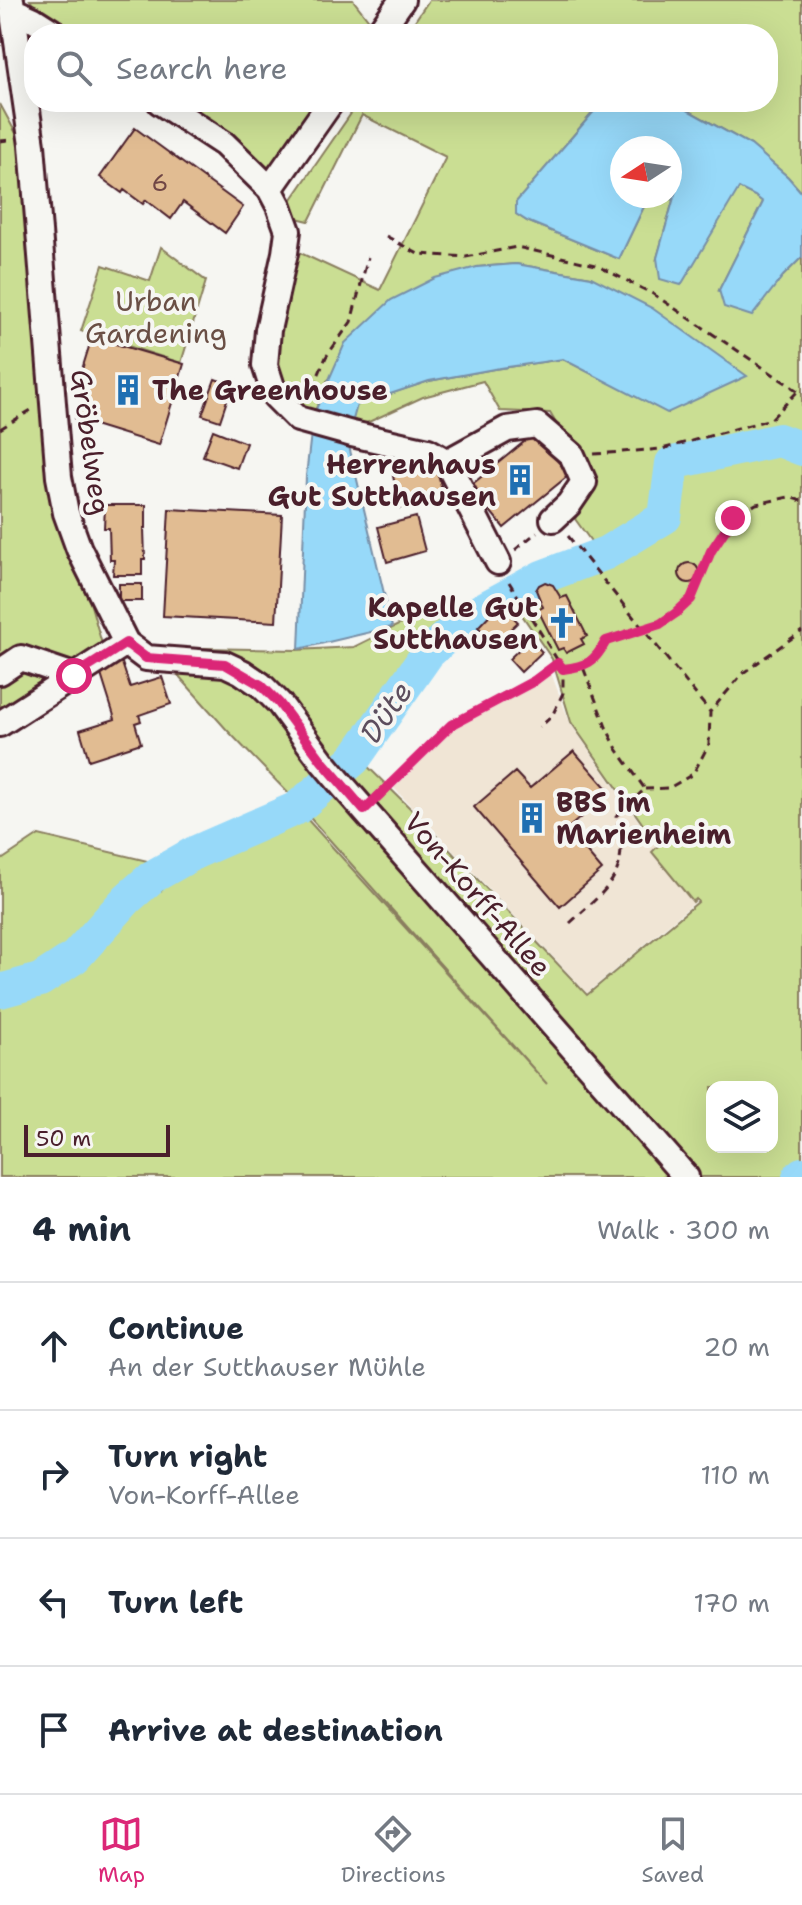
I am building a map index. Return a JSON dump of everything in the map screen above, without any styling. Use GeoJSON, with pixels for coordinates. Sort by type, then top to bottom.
{"type":"FeatureCollection","features":[{"type":"Feature","properties":{"kind":"street"},"geometry":{"type":"LineString","coordinates":[[385,24],[402,0]]}},
{"type":"Feature","properties":{"kind":"street"},"geometry":{"type":"LineString","coordinates":[[8,9],[40,24]]}},
{"type":"Feature","properties":{"kind":"street","name":"Gröbelweg"},"geometry":{"type":"LineString","coordinates":[[8,9],[24,100]]}},
{"type":"Feature","properties":{"kind":"street","name":"Gröbelweg"},"geometry":{"type":"LineString","coordinates":[[26,112],[32,145],[59,477],[66,513],[79,549],[126,643]]}},
{"type":"Feature","properties":{"kind":"street"},"geometry":{"type":"LineString","coordinates":[[175,112],[224,144],[270,189],[288,231],[268,330],[265,365],[275,396],[304,421],[428,451],[447,462],[504,572]]}},
{"type":"Feature","properties":{"kind":"street"},"geometry":{"type":"LineString","coordinates":[[270,189],[324,112]]}},
{"type":"Feature","properties":{"kind":"street"},"geometry":{"type":"LineString","coordinates":[[447,462],[507,429],[537,425],[572,455],[584,482],[569,504],[553,519]]}},
{"type":"Feature","properties":{"kind":"street"},"geometry":{"type":"LineString","coordinates":[[0,724],[126,643]]}},
{"type":"Feature","properties":{"kind":"street","name":"Von-Korff-Allee"},"geometry":{"type":"LineString","coordinates":[[126,643],[146,658],[225,664],[261,685],[279,703],[343,786],[686,1177]]}},
{"type":"Feature","properties":{"kind":"street"},"geometry":{"type":"LineString","coordinates":[[0,672],[21,658],[74,676]]}},
{"type":"Feature","properties":{"kind":"path"},"geometry":{"type":"LineString","coordinates":[[386,236],[418,254],[466,257],[517,247],[596,265],[653,294],[800,392],[771,419],[662,449],[572,455]]}},
{"type":"Feature","properties":{"kind":"path"},"geometry":{"type":"LineString","coordinates":[[304,421],[326,357],[351,322],[368,257]]}},
{"type":"Feature","properties":{"kind":"path"},"geometry":{"type":"LineString","coordinates":[[0,429],[38,406],[53,405]]}},
{"type":"Feature","properties":{"kind":"path"},"geometry":{"type":"LineString","coordinates":[[563,669],[583,666],[599,654],[606,641],[660,624],[676,613],[691,599],[711,551],[733,518],[756,504],[789,497],[802,501]]}},
{"type":"Feature","properties":{"kind":"path"},"geometry":{"type":"LineString","coordinates":[[540,727],[552,716],[563,693],[563,669],[504,572],[553,519]]}},
{"type":"Feature","properties":{"kind":"path"},"geometry":{"type":"LineString","coordinates":[[580,551],[710,712]]}},
{"type":"Feature","properties":{"kind":"path"},"geometry":{"type":"LineString","coordinates":[[570,923],[608,888],[619,867],[622,838],[616,816],[645,789],[669,788],[693,774],[709,744],[710,712],[743,673],[802,631]]}},
{"type":"Feature","properties":{"kind":"path"},"geometry":{"type":"LineString","coordinates":[[364,810],[451,725],[534,681],[558,663]]}},
{"type":"Feature","properties":{"kind":"path"},"geometry":{"type":"LineString","coordinates":[[583,666],[617,749],[645,789]]}},
{"type":"Feature","properties":{"kind":"shaded area"},"geometry":{"type":"Polygon","coordinates":[[[551,673],[570,723],[695,902],[587,993],[394,788],[454,728],[551,673]]]}},
{"type":"Feature","properties":{"kind":"green space"},"geometry":{"type":"Polygon","coordinates":[[[30,0],[353,0],[371,23],[53,24],[42,17],[30,0]]]}},
{"type":"Feature","properties":{"kind":"green space"},"geometry":{"type":"Polygon","coordinates":[[[429,0],[802,0],[802,193],[751,145],[691,112],[778,112],[778,24],[413,24],[429,0]]]}},
{"type":"Feature","properties":{"kind":"green space"},"geometry":{"type":"Polygon","coordinates":[[[0,104],[18,137],[54,492],[102,644],[0,712],[0,104]]]}},
{"type":"Feature","properties":{"kind":"green space"},"geometry":{"type":"Polygon","coordinates":[[[189,112],[308,112],[267,170],[189,112]]]}},
{"type":"Feature","properties":{"kind":"green space"},"geometry":{"type":"Polygon","coordinates":[[[352,112],[593,112],[516,202],[516,214],[619,259],[643,208],[671,208],[657,258],[739,188],[763,202],[719,290],[783,276],[802,257],[802,445],[781,437],[670,460],[659,517],[598,551],[575,519],[593,485],[550,413],[500,411],[483,381],[423,397],[360,426],[351,427],[356,405],[429,381],[563,359],[667,412],[591,277],[516,264],[477,267],[327,381],[313,416],[299,408],[285,391],[276,352],[280,310],[294,250],[380,290],[446,157],[362,115],[309,221],[292,217],[288,206],[352,112]]]}},
{"type":"Feature","properties":{"kind":"green space","name":"Urban Gardening"},"geometry":{"type":"Polygon","coordinates":[[[161,247],[206,281],[181,363],[81,331],[103,265],[150,281],[161,247]]]}},
{"type":"Feature","properties":{"kind":"green space"},"geometry":{"type":"Polygon","coordinates":[[[779,446],[802,455],[802,1177],[0,1177],[0,861],[39,835],[156,863],[162,890],[196,852],[297,808],[547,1084],[288,793],[153,647],[296,650],[354,647],[449,600],[469,623],[361,760],[587,995],[698,902],[696,899],[693,902],[652,852],[658,846],[571,722],[552,659],[511,599],[543,580],[608,556],[669,519],[677,467],[779,446]]]}},
{"type":"Feature","properties":{"kind":"water"},"geometry":{"type":"Polygon","coordinates":[[[593,112],[691,112],[751,145],[802,193],[802,257],[752,316],[724,307],[719,290],[763,202],[739,188],[681,285],[660,279],[657,258],[671,208],[682,208],[682,136],[610,136],[610,208],[643,208],[619,259],[516,214],[516,202],[593,112]]]}},
{"type":"Feature","properties":{"kind":"water"},"geometry":{"type":"Polygon","coordinates":[[[516,264],[591,277],[652,308],[747,376],[667,413],[563,359],[429,381],[357,405],[349,446],[392,627],[299,649],[306,476],[313,416],[345,343],[391,300],[435,278],[477,267],[516,264]]]}},
{"type":"Feature","properties":{"kind":"building"},"geometry":{"type":"Polygon","coordinates":[[[135,128],[243,207],[225,233],[183,202],[171,219],[146,200],[143,204],[100,177],[135,128]]]}},
{"type":"Feature","properties":{"kind":"building","name":"The Greenhouse"},"geometry":{"type":"Polygon","coordinates":[[[92,337],[184,364],[159,445],[75,419],[84,391],[76,389],[92,337]]]}},
{"type":"Feature","properties":{"kind":"building"},"geometry":{"type":"Polygon","coordinates":[[[215,379],[232,385],[220,421],[202,415],[215,379]]]}},
{"type":"Feature","properties":{"kind":"building"},"geometry":{"type":"Polygon","coordinates":[[[213,430],[246,443],[237,468],[203,456],[213,430]]]}},
{"type":"Feature","properties":{"kind":"building","name":"Herrenhaus Gut Sutthausen"},"geometry":{"type":"Polygon","coordinates":[[[535,433],[569,475],[504,528],[470,486],[535,433]]]}},
{"type":"Feature","properties":{"kind":"building"},"geometry":{"type":"Polygon","coordinates":[[[436,465],[444,498],[400,508],[393,476],[436,465]]]}},
{"type":"Feature","properties":{"kind":"building"},"geometry":{"type":"Polygon","coordinates":[[[105,505],[146,505],[142,575],[113,575],[109,528],[104,528],[105,505]]]}},
{"type":"Feature","properties":{"kind":"building"},"geometry":{"type":"Polygon","coordinates":[[[169,509],[282,515],[276,622],[163,616],[169,509]]]}},
{"type":"Feature","properties":{"kind":"building"},"geometry":{"type":"Polygon","coordinates":[[[416,517],[425,551],[387,562],[378,527],[416,517]]]}},
{"type":"Feature","properties":{"kind":"building"},"geometry":{"type":"Polygon","coordinates":[[[689,563],[696,566],[699,573],[696,580],[689,583],[682,580],[679,573],[682,566],[689,563]]]}},
{"type":"Feature","properties":{"kind":"building","name":"Kapelle Gut Sutthausen"},"geometry":{"type":"Polygon","coordinates":[[[545,582],[553,585],[561,598],[567,596],[587,636],[581,639],[584,644],[566,653],[563,648],[558,650],[538,610],[543,607],[536,590],[545,582]]]}},
{"type":"Feature","properties":{"kind":"building"},"geometry":{"type":"Polygon","coordinates":[[[119,584],[142,584],[142,601],[119,601],[119,584]]]}},
{"type":"Feature","properties":{"kind":"building"},"geometry":{"type":"Polygon","coordinates":[[[500,604],[518,622],[495,644],[478,627],[500,604]]]}},
{"type":"Feature","properties":{"kind":"building"},"geometry":{"type":"Polygon","coordinates":[[[530,639],[542,652],[521,672],[509,659],[530,639]]]}},
{"type":"Feature","properties":{"kind":"building"},"geometry":{"type":"Polygon","coordinates":[[[121,660],[130,687],[162,677],[171,704],[139,715],[141,721],[135,723],[141,743],[89,760],[80,730],[115,719],[99,668],[121,660]]]}},
{"type":"Feature","properties":{"kind":"building","name":"BBS im Marienheim"},"geometry":{"type":"Polygon","coordinates":[[[574,751],[610,792],[567,829],[602,870],[560,907],[474,807],[515,772],[530,788],[574,751]]]}},
{"type":"Feature","properties":{"kind":"waterway","name":"Düte"},"geometry":{"type":"LineString","coordinates":[[0,991],[40,980],[75,957],[127,899],[152,877],[196,852],[297,808],[354,759],[428,653],[467,618],[542,577],[606,553],[665,517],[672,463],[779,440],[802,449]]}},
{"type":"Feature","properties":{"kind":"waterway","name":"Düte"},"geometry":{"type":"LineString","coordinates":[[799,1177],[802,1174]]}},
{"type":"Feature","properties":{"kind":"place","name":"The Greenhouse"},"geometry":{"type":"Point","coordinates":[128,390]}},
{"type":"Feature","properties":{"kind":"place","name":"Herrenhaus Gut Sutthausen"},"geometry":{"type":"Point","coordinates":[520,480]}},
{"type":"Feature","properties":{"kind":"place","name":"Kapelle Gut Sutthausen"},"geometry":{"type":"Point","coordinates":[562,623]}},
{"type":"Feature","properties":{"kind":"place","name":"BBS im Marienheim"},"geometry":{"type":"Point","coordinates":[532,818]}},
{"type":"Feature","properties":{"kind":"route"},"geometry":{"type":"LineString","coordinates":[[74,676],[126,643],[146,658],[225,664],[261,685],[279,703],[322,761],[364,810],[451,725],[534,681],[558,663],[563,669],[583,666],[599,654],[606,641],[660,624],[676,613],[691,599],[711,551],[733,518]]}}]}
